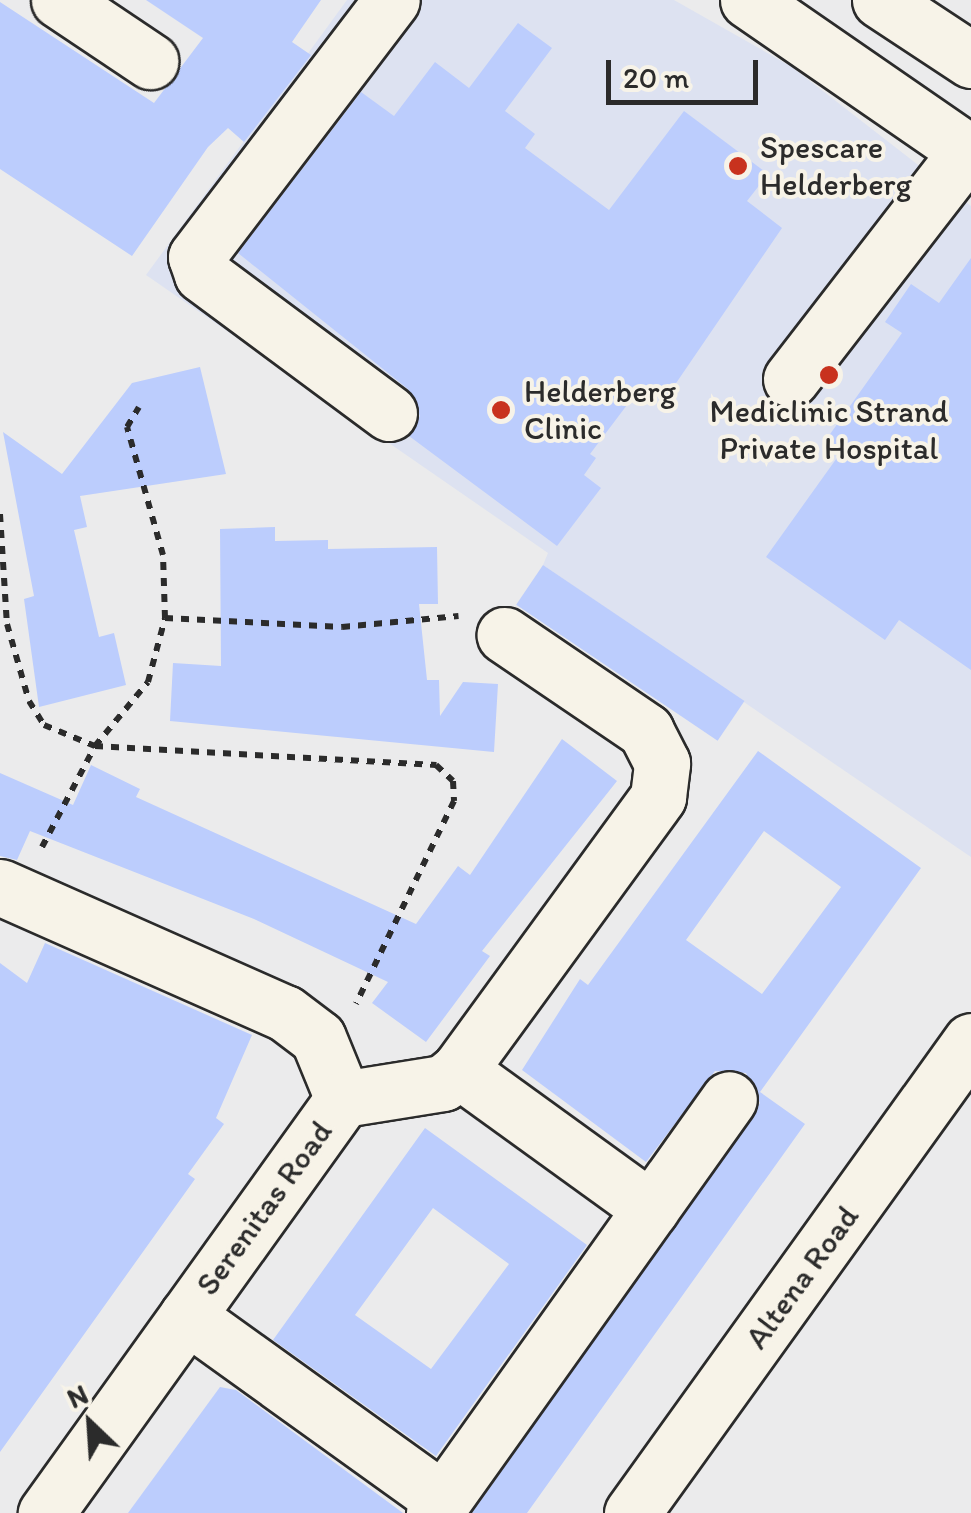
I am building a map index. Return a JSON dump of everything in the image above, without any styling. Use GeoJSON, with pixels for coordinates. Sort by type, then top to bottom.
{"type":"FeatureCollection","features":[{"type":"Feature","properties":{"kind":"street"},"geometry":{"type":"LineString","coordinates":[[59,0],[150,61]]}},
{"type":"Feature","properties":{"kind":"street"},"geometry":{"type":"LineString","coordinates":[[389,413],[202,274],[196,257],[392,0]]}},
{"type":"Feature","properties":{"kind":"street"},"geometry":{"type":"LineString","coordinates":[[748,0],[969,153],[791,379]]}},
{"type":"Feature","properties":{"kind":"street"},"geometry":{"type":"LineString","coordinates":[[880,0],[971,60]]}},
{"type":"Feature","properties":{"kind":"street"},"geometry":{"type":"LineString","coordinates":[[342,1098],[442,1083],[459,1070],[658,797],[663,774],[646,730],[505,636]]}},
{"type":"Feature","properties":{"kind":"street"},"geometry":{"type":"LineString","coordinates":[[11,892],[284,1013],[318,1038]]}},
{"type":"Feature","properties":{"kind":"street","name":"Serenitas Road"},"geometry":{"type":"LineString","coordinates":[[46,1513],[342,1098],[318,1038]]}},
{"type":"Feature","properties":{"kind":"street","name":"Altena Road"},"geometry":{"type":"LineString","coordinates":[[632,1513],[971,1041]]}},
{"type":"Feature","properties":{"kind":"street"},"geometry":{"type":"LineString","coordinates":[[459,1070],[651,1208]]}},
{"type":"Feature","properties":{"kind":"street"},"geometry":{"type":"LineString","coordinates":[[187,1316],[438,1507],[729,1099]]}},
{"type":"Feature","properties":{"kind":"path"},"geometry":{"type":"LineString","coordinates":[[11,892],[71,778],[148,682],[166,618],[163,555],[126,427],[139,406]]}},
{"type":"Feature","properties":{"kind":"path"},"geometry":{"type":"LineString","coordinates":[[0,514],[7,624],[29,700],[44,725],[94,746],[336,753],[447,772],[454,801],[370,986],[318,1038]]}},
{"type":"Feature","properties":{"kind":"path"},"geometry":{"type":"LineString","coordinates":[[166,618],[342,627],[458,616],[505,636]]}},
{"type":"Feature","properties":{"kind":"shaded area"},"geometry":{"type":"Polygon","coordinates":[[[347,0],[674,0],[792,67],[971,206],[971,857],[543,565],[548,553],[146,275],[347,0]]]}},
{"type":"Feature","properties":{"kind":"building"},"geometry":{"type":"Polygon","coordinates":[[[146,0],[321,0],[292,42],[311,55],[244,142],[228,128],[208,147],[132,256],[0,169],[0,2],[154,103],[203,38],[146,0]]]}},
{"type":"Feature","properties":{"kind":"building"},"geometry":{"type":"Polygon","coordinates":[[[518,23],[552,48],[505,111],[535,134],[525,148],[609,210],[684,111],[768,174],[747,201],[782,228],[670,392],[633,397],[590,454],[596,458],[584,475],[601,488],[557,546],[409,436],[420,416],[408,389],[238,253],[361,92],[394,116],[435,62],[469,88],[518,23]]]}},
{"type":"Feature","properties":{"kind":"building"},"geometry":{"type":"Polygon","coordinates":[[[971,258],[971,670],[899,620],[885,640],[766,557],[839,455],[823,444],[902,333],[885,322],[911,284],[939,303],[971,258]]]}},
{"type":"Feature","properties":{"kind":"building"},"geometry":{"type":"Polygon","coordinates":[[[200,367],[226,474],[80,496],[87,527],[74,530],[99,637],[114,633],[126,685],[39,707],[24,599],[34,596],[3,432],[62,474],[132,383],[200,367]]]}},
{"type":"Feature","properties":{"kind":"building"},"geometry":{"type":"Polygon","coordinates":[[[275,527],[275,541],[328,540],[328,549],[437,547],[438,604],[419,604],[427,680],[439,680],[440,716],[463,682],[498,684],[494,752],[170,721],[173,663],[221,666],[220,529],[275,527]]]}},
{"type":"Feature","properties":{"kind":"building"},"geometry":{"type":"Polygon","coordinates":[[[543,565],[744,701],[718,741],[516,605],[543,565]]]}},
{"type":"Feature","properties":{"kind":"building"},"geometry":{"type":"Polygon","coordinates":[[[562,739],[617,781],[482,951],[490,956],[426,1042],[372,1003],[388,982],[254,919],[30,831],[17,860],[0,856],[0,773],[73,805],[91,765],[140,789],[136,797],[416,924],[458,866],[470,875],[562,739]]]}},
{"type":"Feature","properties":{"kind":"building"},"geometry":{"type":"Polygon","coordinates":[[[758,751],[921,868],[760,1092],[805,1124],[527,1513],[472,1513],[760,1103],[746,1073],[715,1071],[646,1162],[522,1070],[580,979],[588,985],[758,751]],[[764,831],[686,940],[762,994],[841,887],[764,831]]]}},
{"type":"Feature","properties":{"kind":"building"},"geometry":{"type":"Polygon","coordinates":[[[45,943],[252,1035],[216,1118],[224,1124],[188,1174],[195,1179],[0,1452],[0,963],[27,983],[45,943]]]}},
{"type":"Feature","properties":{"kind":"building"},"geometry":{"type":"Polygon","coordinates":[[[425,1128],[587,1245],[436,1456],[273,1340],[425,1128]],[[433,1208],[355,1315],[431,1369],[509,1264],[433,1208]]]}},
{"type":"Feature","properties":{"kind":"building"},"geometry":{"type":"Polygon","coordinates":[[[220,1387],[236,1390],[403,1513],[128,1513],[220,1387]]]}},
{"type":"Feature","properties":{"kind":"place","name":"Spescare Helderberg"},"geometry":{"type":"Point","coordinates":[738,166]}},
{"type":"Feature","properties":{"kind":"place","name":"Mediclinic Strand Private Hospital"},"geometry":{"type":"Point","coordinates":[829,375]}},
{"type":"Feature","properties":{"kind":"place","name":"Helderberg Clinic"},"geometry":{"type":"Point","coordinates":[501,410]}}]}
